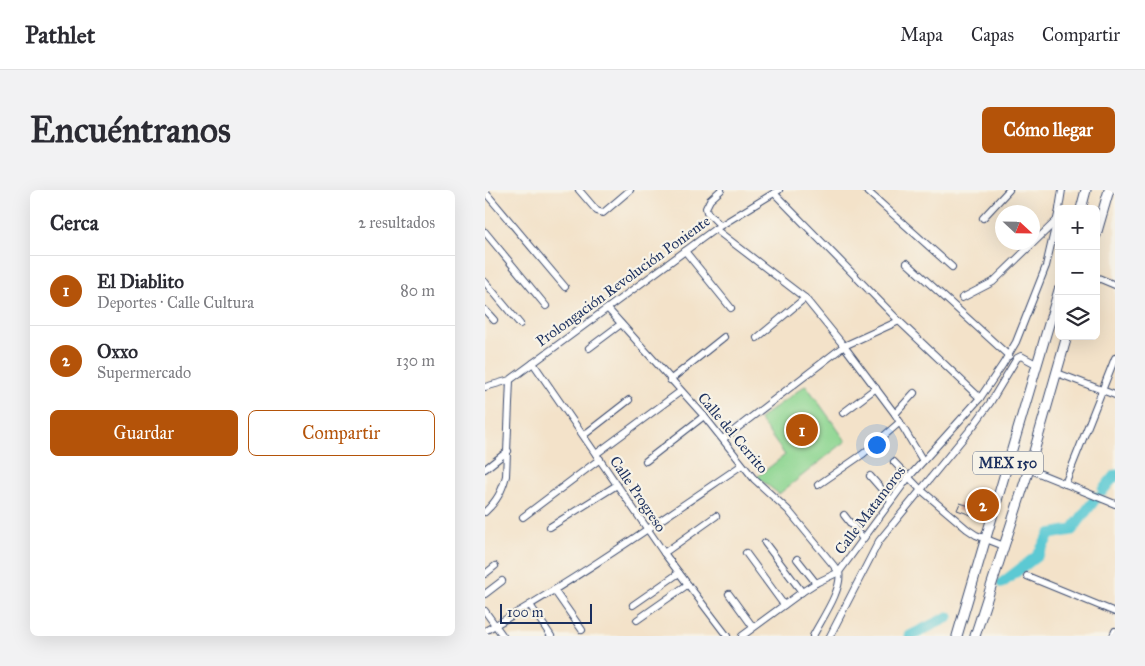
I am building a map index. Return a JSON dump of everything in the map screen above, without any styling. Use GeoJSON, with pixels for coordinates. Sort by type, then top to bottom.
{"type":"FeatureCollection","features":[{"type":"Feature","properties":{"kind":"main road"},"geometry":{"type":"LineString","coordinates":[[1082,205],[1086,190]]}},
{"type":"Feature","properties":{"kind":"main road"},"geometry":{"type":"LineString","coordinates":[[1100,221],[1109,190]]}},
{"type":"Feature","properties":{"kind":"main road","name":"MEX 150"},"geometry":{"type":"LineString","coordinates":[[957,636],[1057,295]]}},
{"type":"Feature","properties":{"kind":"main road","name":"MEX 150"},"geometry":{"type":"LineString","coordinates":[[975,636],[1029,469],[1066,340]]}},
{"type":"Feature","properties":{"kind":"street"},"geometry":{"type":"LineString","coordinates":[[579,190],[597,211],[603,213],[630,190]]}},
{"type":"Feature","properties":{"kind":"street"},"geometry":{"type":"LineString","coordinates":[[721,190],[710,200],[706,208],[718,227],[805,298],[895,414],[923,461]]}},
{"type":"Feature","properties":{"kind":"street"},"geometry":{"type":"LineString","coordinates":[[866,190],[952,268]]}},
{"type":"Feature","properties":{"kind":"street"},"geometry":{"type":"LineString","coordinates":[[983,218],[1009,190]]}},
{"type":"Feature","properties":{"kind":"street","name":"Calle Matamoros"},"geometry":{"type":"LineString","coordinates":[[1060,205],[1062,190]]}},
{"type":"Feature","properties":{"kind":"street"},"geometry":{"type":"LineString","coordinates":[[485,192],[565,287]]}},
{"type":"Feature","properties":{"kind":"street"},"geometry":{"type":"LineString","coordinates":[[777,192],[899,321],[979,398]]}},
{"type":"Feature","properties":{"kind":"street","name":"Prolongación Revolución Poniente"},"geometry":{"type":"LineString","coordinates":[[485,388],[510,380],[718,227],[777,192]]}},
{"type":"Feature","properties":{"kind":"street"},"geometry":{"type":"LineString","coordinates":[[962,298],[993,282],[1055,223]]}},
{"type":"Feature","properties":{"kind":"street","name":"Calle Matamoros"},"geometry":{"type":"LineString","coordinates":[[742,636],[802,592],[839,572],[891,500],[979,398],[1009,356],[1041,283],[1055,231]]}},
{"type":"Feature","properties":{"kind":"street"},"geometry":{"type":"LineString","coordinates":[[485,232],[546,306]]}},
{"type":"Feature","properties":{"kind":"street"},"geometry":{"type":"LineString","coordinates":[[685,251],[731,308]]}},
{"type":"Feature","properties":{"kind":"street"},"geometry":{"type":"LineString","coordinates":[[907,263],[1009,356]]}},
{"type":"Feature","properties":{"kind":"street"},"geometry":{"type":"LineString","coordinates":[[1100,279],[1115,285]]}},
{"type":"Feature","properties":{"kind":"street"},"geometry":{"type":"LineString","coordinates":[[485,282],[520,324]]}},
{"type":"Feature","properties":{"kind":"street"},"geometry":{"type":"LineString","coordinates":[[757,338],[805,298]]}},
{"type":"Feature","properties":{"kind":"street","name":"Calle del Cerrito"},"geometry":{"type":"LineString","coordinates":[[608,309],[704,416],[742,465],[762,487],[788,510],[839,572]]}},
{"type":"Feature","properties":{"kind":"street"},"geometry":{"type":"LineString","coordinates":[[485,310],[494,320]]}},
{"type":"Feature","properties":{"kind":"street"},"geometry":{"type":"LineString","coordinates":[[723,439],[844,346],[899,321]]}},
{"type":"Feature","properties":{"kind":"street"},"geometry":{"type":"LineString","coordinates":[[589,348],[621,324]]}},
{"type":"Feature","properties":{"kind":"street"},"geometry":{"type":"LineString","coordinates":[[670,380],[724,337]]}},
{"type":"Feature","properties":{"kind":"street"},"geometry":{"type":"LineString","coordinates":[[830,636],[879,541],[974,425],[990,403],[1017,358],[1021,356],[1036,364]]}},
{"type":"Feature","properties":{"kind":"street"},"geometry":{"type":"LineString","coordinates":[[1065,484],[1115,358]]}},
{"type":"Feature","properties":{"kind":"street","name":"Calle Progreso"},"geometry":{"type":"LineString","coordinates":[[533,363],[647,530],[727,636]]}},
{"type":"Feature","properties":{"kind":"street"},"geometry":{"type":"LineString","coordinates":[[1057,372],[1115,395]]}},
{"type":"Feature","properties":{"kind":"street"},"geometry":{"type":"LineString","coordinates":[[485,512],[494,504],[503,491],[506,476],[510,380]]}},
{"type":"Feature","properties":{"kind":"street"},"geometry":{"type":"LineString","coordinates":[[843,413],[876,388]]}},
{"type":"Feature","properties":{"kind":"street"},"geometry":{"type":"LineString","coordinates":[[523,517],[681,391]]}},
{"type":"Feature","properties":{"kind":"street"},"geometry":{"type":"LineString","coordinates":[[895,414],[914,393]]}},
{"type":"Feature","properties":{"kind":"street"},"geometry":{"type":"LineString","coordinates":[[583,435],[629,400]]}},
{"type":"Feature","properties":{"kind":"street"},"geometry":{"type":"LineString","coordinates":[[646,461],[704,416]]}},
{"type":"Feature","properties":{"kind":"street"},"geometry":{"type":"LineString","coordinates":[[818,485],[863,454],[900,422]]}},
{"type":"Feature","properties":{"kind":"street"},"geometry":{"type":"LineString","coordinates":[[485,469],[508,451]]}},
{"type":"Feature","properties":{"kind":"street"},"geometry":{"type":"LineString","coordinates":[[1009,461],[1115,504]]}},
{"type":"Feature","properties":{"kind":"street"},"geometry":{"type":"LineString","coordinates":[[894,462],[909,478],[967,529],[985,539],[1004,546]]}},
{"type":"Feature","properties":{"kind":"street"},"geometry":{"type":"LineString","coordinates":[[485,631],[530,605],[647,530],[742,465]]}},
{"type":"Feature","properties":{"kind":"street"},"geometry":{"type":"LineString","coordinates":[[870,476],[891,500]]}},
{"type":"Feature","properties":{"kind":"street"},"geometry":{"type":"LineString","coordinates":[[550,527],[617,485]]}},
{"type":"Feature","properties":{"kind":"street"},"geometry":{"type":"LineString","coordinates":[[844,515],[862,538]]}},
{"type":"Feature","properties":{"kind":"street"},"geometry":{"type":"LineString","coordinates":[[664,553],[716,516]]}},
{"type":"Feature","properties":{"kind":"street"},"geometry":{"type":"LineString","coordinates":[[765,543],[802,592]]}},
{"type":"Feature","properties":{"kind":"street"},"geometry":{"type":"LineString","coordinates":[[746,553],[784,605]]}},
{"type":"Feature","properties":{"kind":"street"},"geometry":{"type":"LineString","coordinates":[[797,559],[816,583]]}},
{"type":"Feature","properties":{"kind":"street"},"geometry":{"type":"LineString","coordinates":[[485,574],[495,566]]}},
{"type":"Feature","properties":{"kind":"street"},"geometry":{"type":"LineString","coordinates":[[813,636],[837,588],[840,578],[839,572]]}},
{"type":"Feature","properties":{"kind":"street"},"geometry":{"type":"LineString","coordinates":[[633,605],[679,573]]}},
{"type":"Feature","properties":{"kind":"street"},"geometry":{"type":"LineString","coordinates":[[1027,576],[1115,612]]}},
{"type":"Feature","properties":{"kind":"street"},"geometry":{"type":"LineString","coordinates":[[485,594],[502,581]]}},
{"type":"Feature","properties":{"kind":"street"},"geometry":{"type":"LineString","coordinates":[[637,620],[687,585]]}},
{"type":"Feature","properties":{"kind":"street"},"geometry":{"type":"LineString","coordinates":[[554,590],[583,630]]}},
{"type":"Feature","properties":{"kind":"street"},"geometry":{"type":"LineString","coordinates":[[729,594],[753,628]]}},
{"type":"Feature","properties":{"kind":"street"},"geometry":{"type":"LineString","coordinates":[[530,605],[551,636]]}},
{"type":"Feature","properties":{"kind":"street"},"geometry":{"type":"LineString","coordinates":[[485,611],[503,636]]}},
{"type":"Feature","properties":{"kind":"street"},"geometry":{"type":"LineString","coordinates":[[1113,636],[1115,631]]}},
{"type":"Feature","properties":{"kind":"green space"},"geometry":{"type":"Polygon","coordinates":[[[806,385],[846,441],[779,494],[757,477],[785,455],[759,419],[806,385]]]}},
{"type":"Feature","properties":{"kind":"building"},"geometry":{"type":"Polygon","coordinates":[[[975,500],[981,502],[977,517],[957,510],[960,503],[973,507],[975,500]]]}},
{"type":"Feature","properties":{"kind":"waterway"},"geometry":{"type":"LineString","coordinates":[[1103,490],[1115,475]]}},
{"type":"Feature","properties":{"kind":"waterway"},"geometry":{"type":"LineString","coordinates":[[1002,583],[1037,556],[1050,534],[1072,530],[1096,498]]}},
{"type":"Feature","properties":{"kind":"waterway"},"geometry":{"type":"LineString","coordinates":[[910,636],[948,617]]}},
{"type":"Feature","properties":{"kind":"place","name":"El Diablito"},"geometry":{"type":"Point","coordinates":[802,430]}},
{"type":"Feature","properties":{"kind":"place","name":"Oxxo"},"geometry":{"type":"Point","coordinates":[983,505]}}]}
